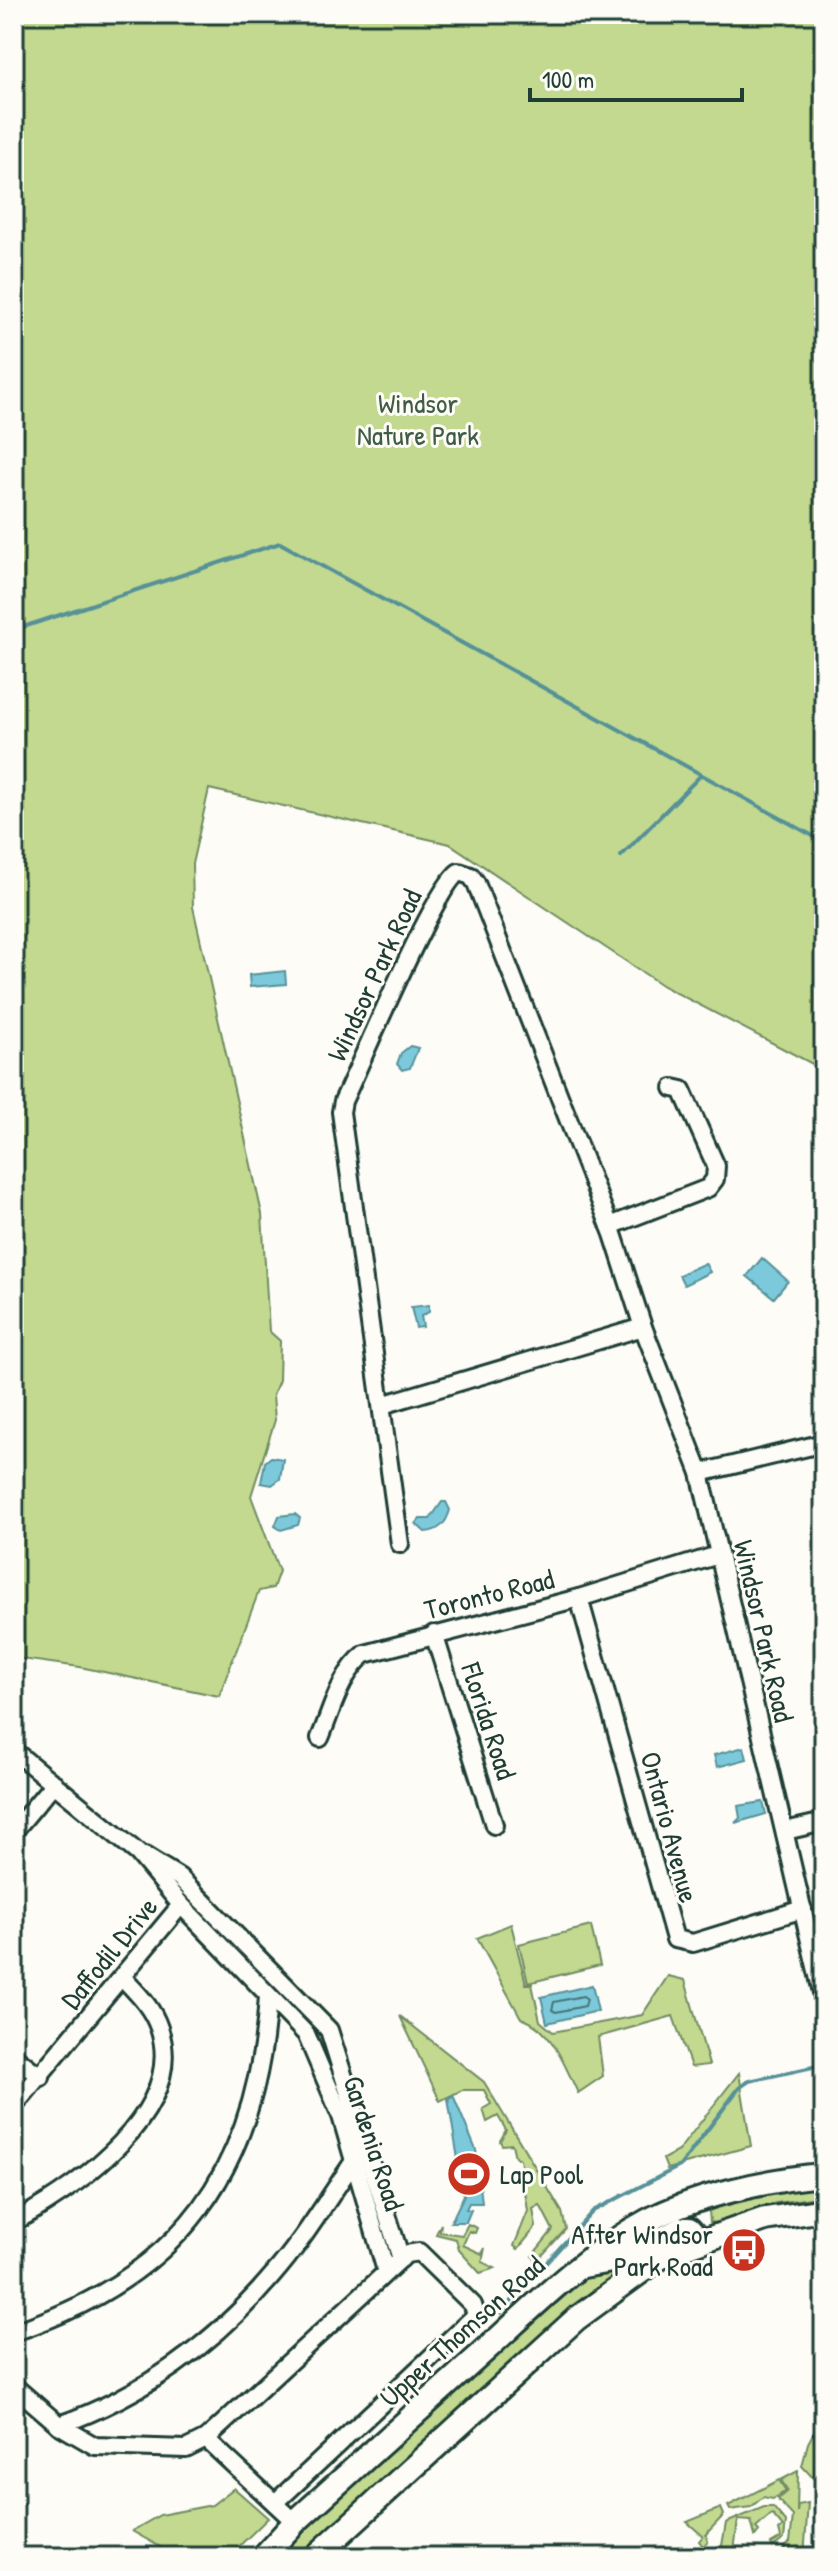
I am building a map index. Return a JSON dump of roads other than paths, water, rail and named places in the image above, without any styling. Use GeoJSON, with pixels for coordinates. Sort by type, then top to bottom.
{"type":"FeatureCollection","features":[{"type":"Feature","properties":{"kind":"main road","name":"Upper Thomson Road"},"geometry":{"type":"LineString","coordinates":[[263,2557],[295,2522],[557,2285],[648,2221],[708,2199],[824,2175]]}},
{"type":"Feature","properties":{"kind":"main road"},"geometry":{"type":"LineString","coordinates":[[708,2199],[703,2218],[708,2238]]}},
{"type":"Feature","properties":{"kind":"main road"},"geometry":{"type":"LineString","coordinates":[[315,2557],[576,2319],[665,2254],[765,2219],[824,2210]]}},
{"type":"Feature","properties":{"kind":"main road"},"geometry":{"type":"LineString","coordinates":[[582,2267],[618,2260],[681,2229],[689,2229],[708,2238]]}},
{"type":"Feature","properties":{"kind":"street","name":"Windsor Park Road"},"geometry":{"type":"LineString","coordinates":[[400,1544],[341,1112],[343,1101],[416,944],[447,883],[459,872],[471,876],[476,883],[610,1226],[643,1327],[700,1473],[824,2001]]}},
{"type":"Feature","properties":{"kind":"street"},"geometry":{"type":"LineString","coordinates":[[610,1226],[708,1188],[715,1179],[716,1166],[682,1090],[673,1088]]}},
{"type":"Feature","properties":{"kind":"street"},"geometry":{"type":"LineString","coordinates":[[382,1405],[643,1327]]}},
{"type":"Feature","properties":{"kind":"street"},"geometry":{"type":"LineString","coordinates":[[700,1473],[824,1443]]}},
{"type":"Feature","properties":{"kind":"street","name":"Toronto Road"},"geometry":{"type":"LineString","coordinates":[[320,1738],[353,1664],[365,1654],[579,1598],[718,1555]]}},
{"type":"Feature","properties":{"kind":"street","name":"Ontario Avenue"},"geometry":{"type":"LineString","coordinates":[[579,1598],[675,1939],[693,1943],[803,1909]]}},
{"type":"Feature","properties":{"kind":"street","name":"Florida Road"},"geometry":{"type":"LineString","coordinates":[[434,1634],[494,1825]]}},
{"type":"Feature","properties":{"kind":"street","name":"Gardenia Road"},"geometry":{"type":"LineString","coordinates":[[14,1751],[138,1853],[179,1877],[329,2030],[401,2259]]}},
{"type":"Feature","properties":{"kind":"street"},"geometry":{"type":"LineString","coordinates":[[14,1831],[54,1783]]}},
{"type":"Feature","properties":{"kind":"street"},"geometry":{"type":"LineString","coordinates":[[785,1831],[824,1822]]}},
{"type":"Feature","properties":{"kind":"street","name":"Gardenia Road"},"geometry":{"type":"LineString","coordinates":[[138,1853],[181,1905],[315,2048],[354,2161],[386,2271]]}},
{"type":"Feature","properties":{"kind":"street","name":"Daffodil Drive"},"geometry":{"type":"LineString","coordinates":[[14,2106],[181,1905]]}},
{"type":"Feature","properties":{"kind":"street"},"geometry":{"type":"LineString","coordinates":[[14,2222],[79,2183],[115,2150],[158,2089],[163,2064],[159,2027],[144,2000],[123,1978]]}},
{"type":"Feature","properties":{"kind":"street"},"geometry":{"type":"LineString","coordinates":[[14,2332],[93,2301],[127,2281],[187,2226],[237,2150],[263,2055],[268,1996]]}},
{"type":"Feature","properties":{"kind":"street"},"geometry":{"type":"LineString","coordinates":[[14,2056],[41,2077]]}},
{"type":"Feature","properties":{"kind":"street"},"geometry":{"type":"LineString","coordinates":[[59,2425],[124,2397],[210,2339],[273,2276],[354,2161]]}},
{"type":"Feature","properties":{"kind":"street"},"geometry":{"type":"LineString","coordinates":[[14,2386],[84,2442],[106,2449],[186,2449],[206,2439],[386,2271],[414,2251],[419,2252],[473,2305],[476,2315],[275,2503]]}},
{"type":"Feature","properties":{"kind":"street"},"geometry":{"type":"LineString","coordinates":[[206,2439],[295,2522]]}},
{"type":"Feature","properties":{"kind":"water"},"geometry":{"type":"Polygon","coordinates":[[[285,971],[286,984],[250,987],[249,975],[285,971]]]}},
{"type":"Feature","properties":{"kind":"water"},"geometry":{"type":"Polygon","coordinates":[[[410,1046],[418,1048],[410,1068],[402,1070],[397,1064],[401,1053],[410,1046]]]}},
{"type":"Feature","properties":{"kind":"water"},"geometry":{"type":"Polygon","coordinates":[[[762,1258],[788,1281],[774,1298],[747,1276],[762,1258]]]}},
{"type":"Feature","properties":{"kind":"water"},"geometry":{"type":"Polygon","coordinates":[[[705,1263],[710,1272],[684,1285],[679,1275],[705,1263]]]}},
{"type":"Feature","properties":{"kind":"water"},"geometry":{"type":"Polygon","coordinates":[[[429,1305],[429,1312],[421,1316],[423,1327],[416,1328],[411,1307],[429,1305]]]}},
{"type":"Feature","properties":{"kind":"water"},"geometry":{"type":"Polygon","coordinates":[[[271,1457],[283,1459],[280,1479],[272,1485],[261,1483],[265,1462],[271,1457]]]}},
{"type":"Feature","properties":{"kind":"water"},"geometry":{"type":"Polygon","coordinates":[[[442,1502],[446,1502],[450,1510],[446,1519],[438,1528],[425,1532],[416,1524],[420,1519],[430,1519],[442,1502]]]}},
{"type":"Feature","properties":{"kind":"water"},"geometry":{"type":"Polygon","coordinates":[[[295,1514],[300,1518],[298,1525],[281,1530],[275,1526],[279,1516],[295,1514]]]}},
{"type":"Feature","properties":{"kind":"water"},"geometry":{"type":"Polygon","coordinates":[[[744,1747],[747,1759],[717,1767],[714,1755],[744,1747]]]}},
{"type":"Feature","properties":{"kind":"water"},"geometry":{"type":"Polygon","coordinates":[[[763,1802],[766,1814],[735,1823],[740,1818],[738,1806],[763,1802]]]}},
{"type":"Feature","properties":{"kind":"water"},"geometry":{"type":"Polygon","coordinates":[[[592,1985],[598,2011],[547,2023],[541,1997],[592,1985]]]}},
{"type":"Feature","properties":{"kind":"water"},"geometry":{"type":"Polygon","coordinates":[[[453,2095],[476,2150],[482,2203],[469,2203],[466,2209],[471,2210],[466,2222],[451,2222],[464,2195],[448,2099],[453,2095]]]}},
{"type":"Feature","properties":{"kind":"waterway"},"geometry":{"type":"LineString","coordinates":[[14,630],[280,543],[824,842]]}},
{"type":"Feature","properties":{"kind":"waterway"},"geometry":{"type":"LineString","coordinates":[[621,856],[701,775]]}},
{"type":"Feature","properties":{"kind":"waterway"},"geometry":{"type":"LineString","coordinates":[[501,2313],[593,2211],[680,2166],[739,2088],[749,2081],[822,2065]]}},
{"type":"Feature","properties":{"kind":"waterway"},"geometry":{"type":"LineString","coordinates":[[262,2542],[281,2519]]}},
{"type":"Feature","properties":{"kind":"waterway"},"geometry":{"type":"LineString","coordinates":[[249,2557],[257,2549]]}},
{"type":"Feature","properties":{"kind":"place","name":"Lap Pool"},"geometry":{"type":"Point","coordinates":[469,2174]}},
{"type":"Feature","properties":{"kind":"place","name":"After Windsor Park Road"},"geometry":{"type":"Point","coordinates":[744,2250]}},
{"type":"Feature","properties":{"kind":"park label","name":"Windsor Nature Park"},"geometry":{"type":"Point","coordinates":[418,419]}}]}
